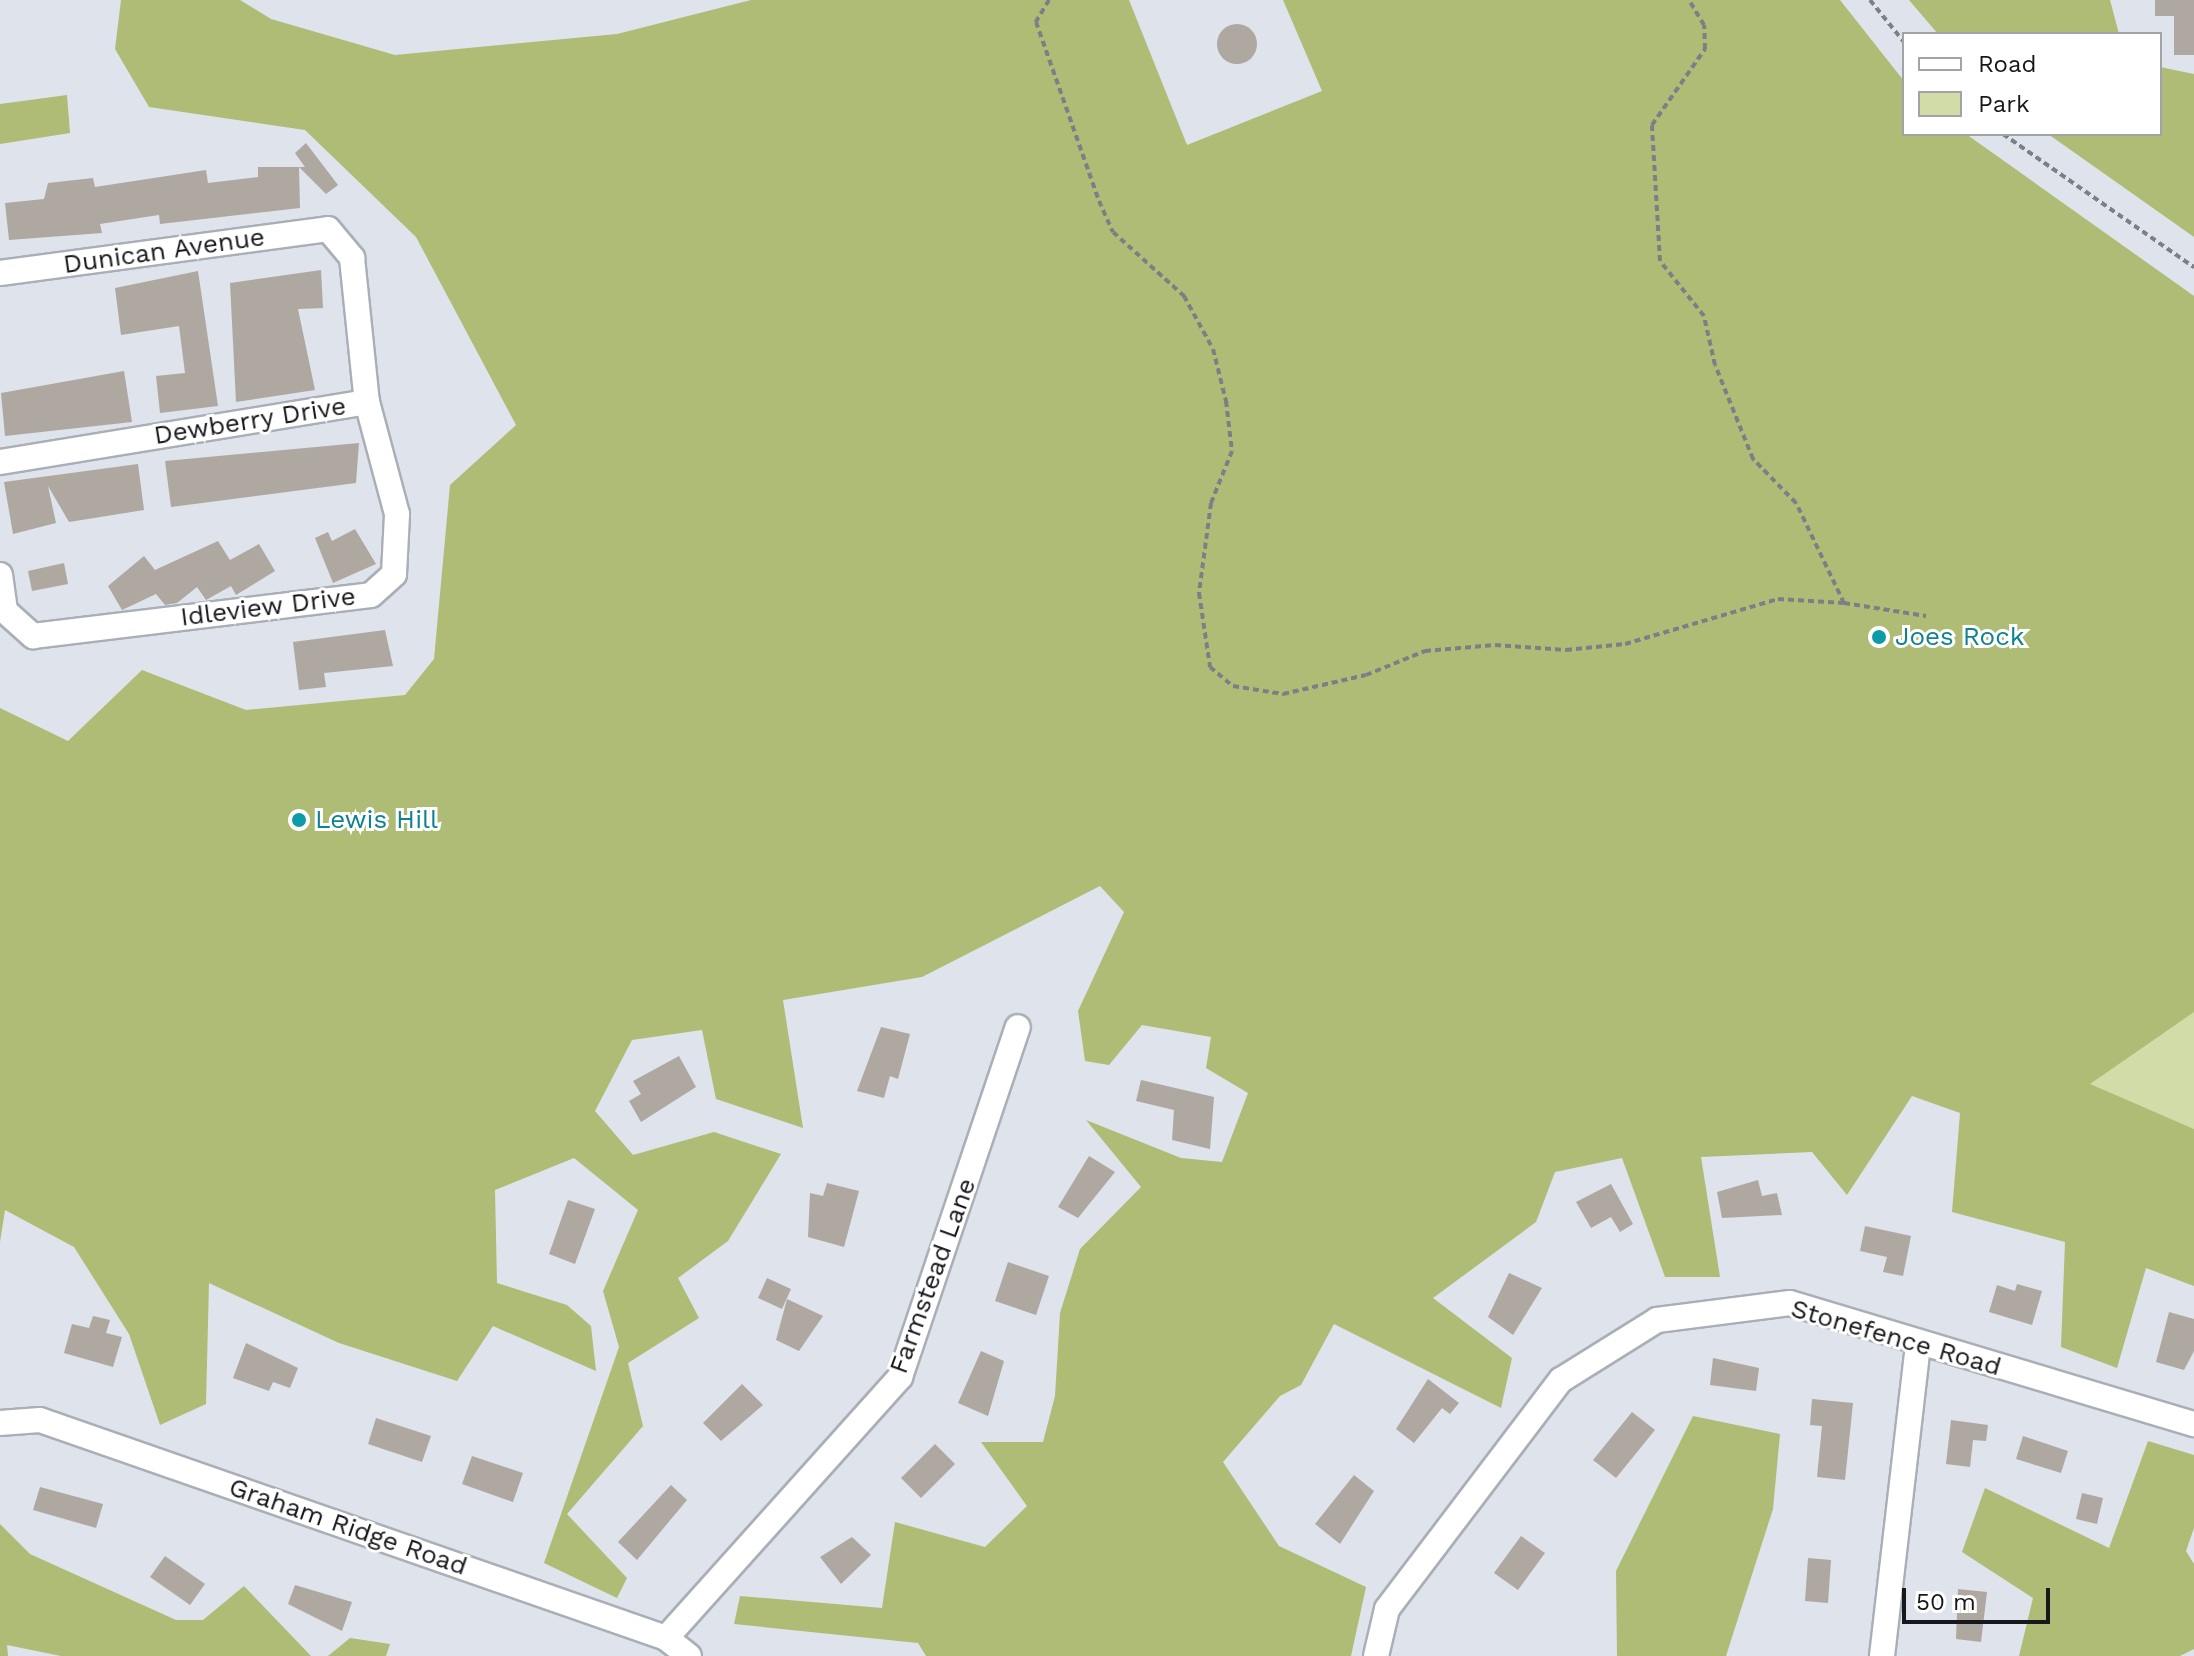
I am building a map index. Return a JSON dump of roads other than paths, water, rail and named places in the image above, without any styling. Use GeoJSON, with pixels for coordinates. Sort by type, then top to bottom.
{"type":"FeatureCollection","features":[{"type":"Feature","properties":{"kind":"street","name":"Dunican Avenue"},"geometry":{"type":"LineString","coordinates":[[0,273],[328,229]]}},
{"type":"Feature","properties":{"kind":"street","name":"Dewberry Drive"},"geometry":{"type":"LineString","coordinates":[[0,462],[367,402],[352,258],[328,229]]}},
{"type":"Feature","properties":{"kind":"street","name":"Idleview Drive"},"geometry":{"type":"LineString","coordinates":[[0,575],[5,611],[33,636],[371,595],[394,574],[397,514],[367,402]]}},
{"type":"Feature","properties":{"kind":"street","name":"Farmstead Lane"},"geometry":{"type":"LineString","coordinates":[[666,1638],[900,1377],[1018,1027]]}},
{"type":"Feature","properties":{"kind":"street","name":"Stonefence Road"},"geometry":{"type":"LineString","coordinates":[[1376,1656],[1387,1609],[1561,1380],[1657,1320],[1790,1303],[2194,1424]]}},
{"type":"Feature","properties":{"kind":"street"},"geometry":{"type":"LineString","coordinates":[[1882,1656],[1918,1343]]}},
{"type":"Feature","properties":{"kind":"street","name":"Graham Ridge Road"},"geometry":{"type":"LineString","coordinates":[[0,1423],[40,1420],[666,1638],[689,1656]]}},
{"type":"Feature","properties":{"kind":"place","name":"Joes Rock"},"geometry":{"type":"Point","coordinates":[1879,637]}},
{"type":"Feature","properties":{"kind":"place","name":"Lewis Hill"},"geometry":{"type":"Point","coordinates":[299,820]}}]}
